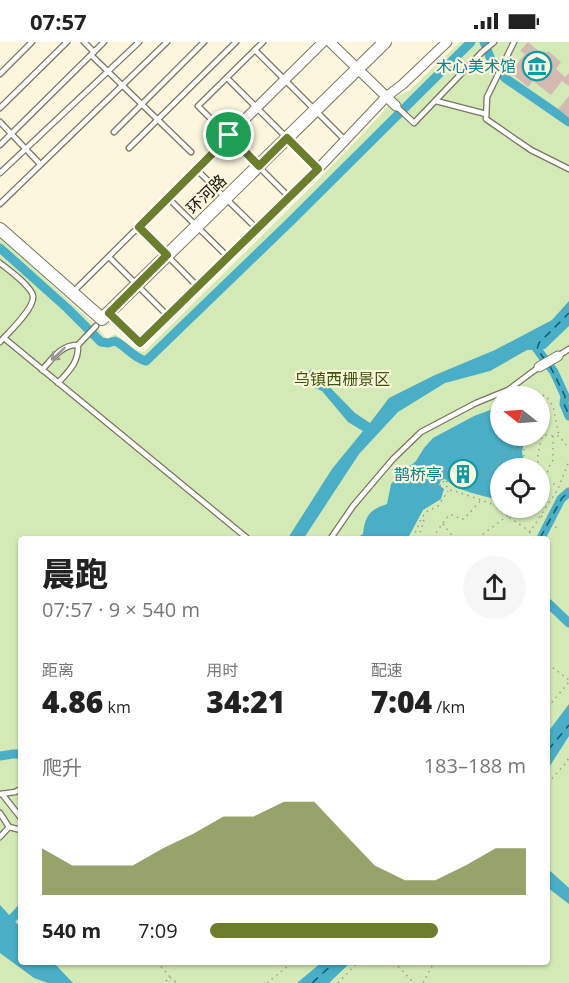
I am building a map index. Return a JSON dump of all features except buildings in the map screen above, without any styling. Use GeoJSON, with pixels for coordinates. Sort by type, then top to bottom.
{"type":"FeatureCollection","features":[{"type":"Feature","properties":{"kind":"street"},"geometry":{"type":"LineString","coordinates":[[229,135],[323,42]]}},
{"type":"Feature","properties":{"kind":"street"},"geometry":{"type":"LineString","coordinates":[[330,42],[396,106]]}},
{"type":"Feature","properties":{"kind":"street","name":"环河路"},"geometry":{"type":"LineString","coordinates":[[102,319],[385,42]]}},
{"type":"Feature","properties":{"kind":"street"},"geometry":{"type":"LineString","coordinates":[[140,343],[318,169],[386,97],[447,42]]}},
{"type":"Feature","properties":{"kind":"street"},"geometry":{"type":"LineString","coordinates":[[0,229],[102,319]]}},
{"type":"Feature","properties":{"kind":"street"},"geometry":{"type":"LineString","coordinates":[[539,367],[558,356]]}},
{"type":"Feature","properties":{"kind":"lane"},"geometry":{"type":"LineString","coordinates":[[0,74],[32,42]]}},
{"type":"Feature","properties":{"kind":"lane"},"geometry":{"type":"LineString","coordinates":[[0,108],[67,42]]}},
{"type":"Feature","properties":{"kind":"lane"},"geometry":{"type":"LineString","coordinates":[[84,42],[108,71],[191,152]]}},
{"type":"Feature","properties":{"kind":"lane"},"geometry":{"type":"LineString","coordinates":[[0,145],[104,42]]}},
{"type":"Feature","properties":{"kind":"lane"},"geometry":{"type":"LineString","coordinates":[[0,173],[138,42]]}},
{"type":"Feature","properties":{"kind":"lane"},"geometry":{"type":"LineString","coordinates":[[0,204],[167,42]]}},
{"type":"Feature","properties":{"kind":"lane"},"geometry":{"type":"LineString","coordinates":[[114,132],[204,42]]}},
{"type":"Feature","properties":{"kind":"lane"},"geometry":{"type":"LineString","coordinates":[[129,148],[236,42]]}},
{"type":"Feature","properties":{"kind":"lane"},"geometry":{"type":"LineString","coordinates":[[262,42],[198,106],[289,197]]}},
{"type":"Feature","properties":{"kind":"lane"},"geometry":{"type":"LineString","coordinates":[[514,42],[487,97],[486,119],[531,150],[569,169]]}},
{"type":"Feature","properties":{"kind":"lane"},"geometry":{"type":"LineString","coordinates":[[396,106],[414,123],[493,43]]}},
{"type":"Feature","properties":{"kind":"lane"},"geometry":{"type":"LineString","coordinates":[[255,50],[345,140]]}},
{"type":"Feature","properties":{"kind":"lane"},"geometry":{"type":"LineString","coordinates":[[227,78],[318,169]]}},
{"type":"Feature","properties":{"kind":"lane"},"geometry":{"type":"LineString","coordinates":[[436,101],[486,114]]}},
{"type":"Feature","properties":{"kind":"lane"},"geometry":{"type":"LineString","coordinates":[[0,122],[40,164]]}},
{"type":"Feature","properties":{"kind":"lane"},"geometry":{"type":"LineString","coordinates":[[72,293],[197,170],[229,135]]}},
{"type":"Feature","properties":{"kind":"lane"},"geometry":{"type":"LineString","coordinates":[[197,170],[257,229]]}},
{"type":"Feature","properties":{"kind":"lane"},"geometry":{"type":"LineString","coordinates":[[168,198],[228,257]]}},
{"type":"Feature","properties":{"kind":"lane"},"geometry":{"type":"LineString","coordinates":[[139,227],[198,287]]}},
{"type":"Feature","properties":{"kind":"lane"},"geometry":{"type":"LineString","coordinates":[[109,257],[168,316]]}},
{"type":"Feature","properties":{"kind":"lane"},"geometry":{"type":"LineString","coordinates":[[0,263],[28,287],[33,295],[33,303],[2,340],[42,370],[245,536]]}},
{"type":"Feature","properties":{"kind":"lane"},"geometry":{"type":"LineString","coordinates":[[58,383],[73,366],[78,345],[102,319],[140,343]]}},
{"type":"Feature","properties":{"kind":"lane"},"geometry":{"type":"LineString","coordinates":[[42,370],[62,349],[70,345],[78,345]]}},
{"type":"Feature","properties":{"kind":"lane"},"geometry":{"type":"LineString","coordinates":[[558,356],[569,349]]}},
{"type":"Feature","properties":{"kind":"lane"},"geometry":{"type":"LineString","coordinates":[[513,386],[539,367]]}},
{"type":"Feature","properties":{"kind":"lane"},"geometry":{"type":"LineString","coordinates":[[332,536],[360,498],[393,459],[421,432],[490,397]]}},
{"type":"Feature","properties":{"kind":"lane"},"geometry":{"type":"LineString","coordinates":[[1,794],[18,790]]}},
{"type":"Feature","properties":{"kind":"lane"},"geometry":{"type":"LineString","coordinates":[[1,794],[18,814]]}},
{"type":"Feature","properties":{"kind":"lane"},"geometry":{"type":"LineString","coordinates":[[0,813],[9,827],[18,829]]}},
{"type":"Feature","properties":{"kind":"lane"},"geometry":{"type":"LineString","coordinates":[[0,837],[9,827]]}},
{"type":"Feature","properties":{"kind":"path"},"geometry":{"type":"LineString","coordinates":[[550,401],[553,405],[559,436],[569,448]]}},
{"type":"Feature","properties":{"kind":"path"},"geometry":{"type":"LineString","coordinates":[[550,435],[559,436]]}},
{"type":"Feature","properties":{"kind":"path"},"geometry":{"type":"LineString","coordinates":[[550,465],[553,460],[553,436]]}},
{"type":"Feature","properties":{"kind":"path"},"geometry":{"type":"LineString","coordinates":[[469,474],[480,475],[495,468],[502,455],[522,448]]}},
{"type":"Feature","properties":{"kind":"path"},"geometry":{"type":"LineString","coordinates":[[550,500],[558,489],[569,461]]}},
{"type":"Feature","properties":{"kind":"path"},"geometry":{"type":"LineString","coordinates":[[393,477],[437,487],[457,476]]}},
{"type":"Feature","properties":{"kind":"path"},"geometry":{"type":"LineString","coordinates":[[443,483],[449,490],[490,503]]}},
{"type":"Feature","properties":{"kind":"path"},"geometry":{"type":"LineString","coordinates":[[550,484],[554,484],[558,489]]}},
{"type":"Feature","properties":{"kind":"path"},"geometry":{"type":"LineString","coordinates":[[414,536],[426,512],[438,506],[449,490]]}},
{"type":"Feature","properties":{"kind":"path"},"geometry":{"type":"LineString","coordinates":[[435,536],[449,516],[454,515],[464,519],[481,500]]}},
{"type":"Feature","properties":{"kind":"path"},"geometry":{"type":"LineString","coordinates":[[481,536],[504,518]]}},
{"type":"Feature","properties":{"kind":"path"},"geometry":{"type":"LineString","coordinates":[[510,518],[531,532]]}},
{"type":"Feature","properties":{"kind":"path"},"geometry":{"type":"LineString","coordinates":[[528,536],[539,518]]}},
{"type":"Feature","properties":{"kind":"path"},"geometry":{"type":"LineString","coordinates":[[543,518],[558,529]]}},
{"type":"Feature","properties":{"kind":"path"},"geometry":{"type":"LineString","coordinates":[[419,536],[424,520],[421,519]]}},
{"type":"Feature","properties":{"kind":"path"},"geometry":{"type":"LineString","coordinates":[[443,523],[453,536]]}},
{"type":"Feature","properties":{"kind":"path"},"geometry":{"type":"LineString","coordinates":[[550,666],[569,681],[550,705]]}},
{"type":"Feature","properties":{"kind":"path"},"geometry":{"type":"LineString","coordinates":[[550,781],[569,758]]}},
{"type":"Feature","properties":{"kind":"path"},"geometry":{"type":"LineString","coordinates":[[160,965],[177,983]]}},
{"type":"Feature","properties":{"kind":"path"},"geometry":{"type":"LineString","coordinates":[[267,983],[289,965]]}},
{"type":"Feature","properties":{"kind":"path"},"geometry":{"type":"LineString","coordinates":[[338,983],[355,965]]}},
{"type":"Feature","properties":{"kind":"path"},"geometry":{"type":"LineString","coordinates":[[397,965],[414,983]]}},
{"type":"Feature","properties":{"kind":"path"},"geometry":{"type":"LineString","coordinates":[[423,983],[432,965]]}},
{"type":"Feature","properties":{"kind":"path"},"geometry":{"type":"LineString","coordinates":[[164,983],[170,977]]}},
{"type":"Feature","properties":{"kind":"green space","name":"乌镇西栅景区"},"geometry":{"type":"Polygon","coordinates":[[[460,42],[569,42],[569,983],[0,983],[0,237],[96,326],[107,339],[115,334],[136,350],[144,352],[359,138],[399,95],[409,91],[460,42]]]}},
{"type":"Feature","properties":{"kind":"water"},"geometry":{"type":"Polygon","coordinates":[[[569,301],[569,326],[545,349],[527,350],[490,371],[445,383],[398,412],[359,454],[305,536],[289,536],[332,469],[363,431],[348,422],[322,391],[302,383],[304,374],[312,369],[355,413],[370,423],[389,398],[435,375],[495,350],[552,320],[569,301]]]}},
{"type":"Feature","properties":{"kind":"water"},"geometry":{"type":"Polygon","coordinates":[[[490,410],[490,446],[523,446],[523,458],[490,458],[490,498],[457,487],[445,479],[441,480],[439,485],[444,489],[441,499],[423,510],[409,536],[360,536],[363,534],[369,514],[387,504],[391,484],[416,461],[433,438],[490,410]]]}},
{"type":"Feature","properties":{"kind":"water"},"geometry":{"type":"Polygon","coordinates":[[[569,704],[569,736],[550,766],[550,729],[569,704]]]}},
{"type":"Feature","properties":{"kind":"water"},"geometry":{"type":"Polygon","coordinates":[[[550,871],[569,888],[569,904],[550,890],[550,871]]]}},
{"type":"Feature","properties":{"kind":"water"},"geometry":{"type":"Polygon","coordinates":[[[0,905],[18,925],[18,965],[56,965],[73,983],[48,983],[34,978],[0,953],[0,905]]]}},
{"type":"Feature","properties":{"kind":"water"},"geometry":{"type":"Polygon","coordinates":[[[318,965],[348,965],[329,983],[297,983],[318,965]]]}},
{"type":"Feature","properties":{"kind":"waterway"},"geometry":{"type":"LineString","coordinates":[[0,248],[101,342],[115,341],[146,361],[471,42]]}},
{"type":"Feature","properties":{"kind":"waterway"},"geometry":{"type":"LineString","coordinates":[[484,42],[492,62],[505,78],[569,122]]}},
{"type":"Feature","properties":{"kind":"waterway"},"geometry":{"type":"LineString","coordinates":[[534,345],[554,372],[565,396],[564,404],[569,416]]}},
{"type":"Feature","properties":{"kind":"waterway"},"geometry":{"type":"LineString","coordinates":[[542,536],[561,499],[569,492]]}},
{"type":"Feature","properties":{"kind":"waterway"},"geometry":{"type":"LineString","coordinates":[[550,605],[569,623]]}},
{"type":"Feature","properties":{"kind":"waterway"},"geometry":{"type":"LineString","coordinates":[[0,756],[18,754]]}},
{"type":"Feature","properties":{"kind":"waterway"},"geometry":{"type":"LineString","coordinates":[[7,924],[18,912]]}},
{"type":"Feature","properties":{"kind":"ferry route"},"geometry":{"type":"LineString","coordinates":[[545,360],[537,349],[539,343],[569,313]]}},
{"type":"Feature","properties":{"kind":"ferry route"},"geometry":{"type":"LineString","coordinates":[[550,366],[565,396],[564,404],[569,415]]}},
{"type":"Feature","properties":{"kind":"ferry route"},"geometry":{"type":"LineString","coordinates":[[541,536],[562,498],[569,492]]}},
{"type":"Feature","properties":{"kind":"ferry route"},"geometry":{"type":"LineString","coordinates":[[550,748],[569,725]]}},
{"type":"Feature","properties":{"kind":"ferry route"},"geometry":{"type":"LineString","coordinates":[[312,983],[332,965]]}},
{"type":"Feature","properties":{"kind":"place","name":"木心美术馆"},"geometry":{"type":"Point","coordinates":[537,66]}},
{"type":"Feature","properties":{"kind":"place","name":"鹊桥亭"},"geometry":{"type":"Point","coordinates":[463,474]}},
{"type":"Feature","properties":{"kind":"route"},"geometry":{"type":"LineString","coordinates":[[229,135],[259,166],[287,138],[318,169],[140,343],[109,313],[167,255],[139,227],[229,135]]}}]}
